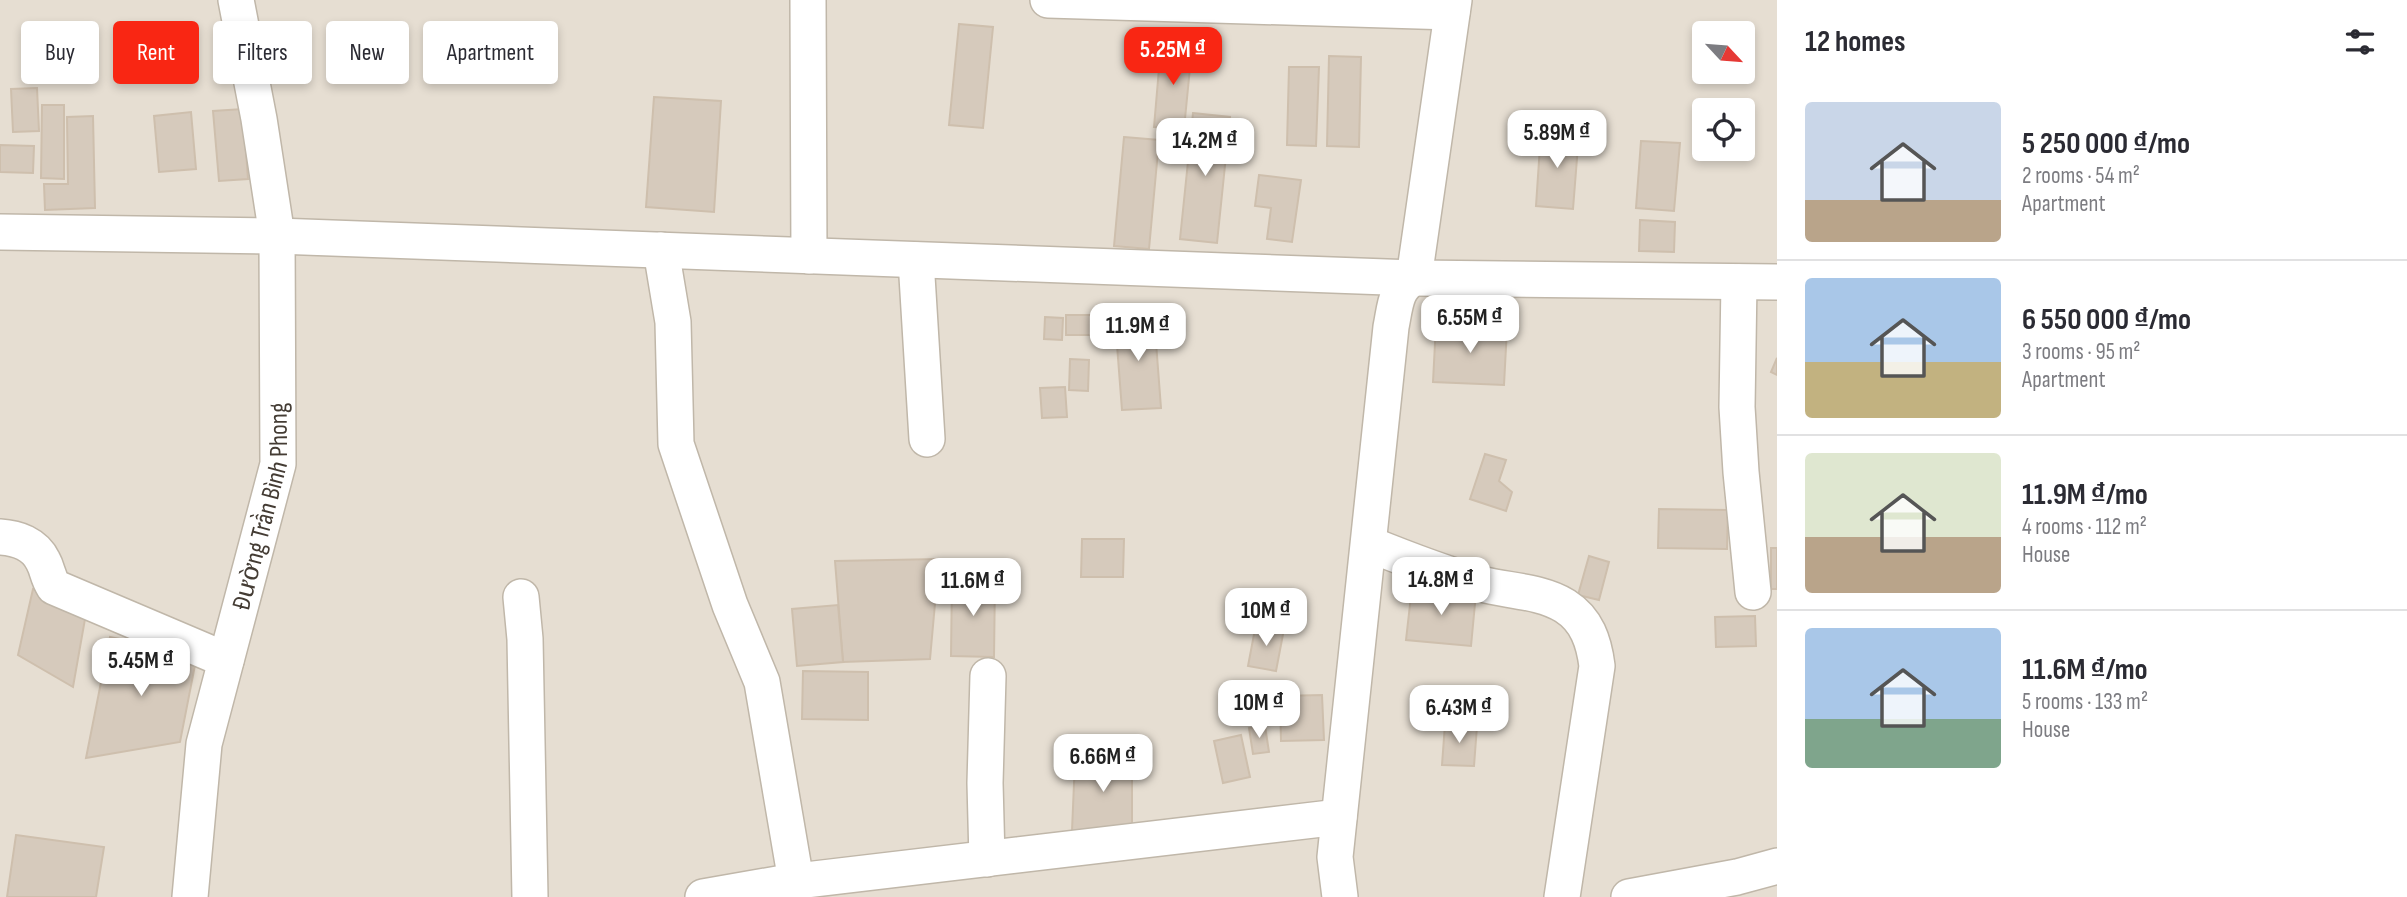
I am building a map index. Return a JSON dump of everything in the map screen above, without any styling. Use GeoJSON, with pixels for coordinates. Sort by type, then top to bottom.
{"type":"FeatureCollection","features":[{"type":"Feature","properties":{"kind":"street","name":"Đường Trần Bình Phong"},"geometry":{"type":"LineString","coordinates":[[190,897],[204,744],[278,464],[277,236],[259,119],[236,0]]}},
{"type":"Feature","properties":{"kind":"street"},"geometry":{"type":"LineString","coordinates":[[808,0],[808,256]]}},
{"type":"Feature","properties":{"kind":"street"},"geometry":{"type":"LineString","coordinates":[[1048,0],[1453,6],[1414,278]]}},
{"type":"Feature","properties":{"kind":"street"},"geometry":{"type":"LineString","coordinates":[[0,232],[277,236],[1414,278],[1777,282]]}},
{"type":"Feature","properties":{"kind":"street"},"geometry":{"type":"LineString","coordinates":[[661,250],[673,322],[676,444],[730,605],[762,682],[796,881]]}},
{"type":"Feature","properties":{"kind":"street"},"geometry":{"type":"LineString","coordinates":[[916,260],[927,439]]}},
{"type":"Feature","properties":{"kind":"street"},"geometry":{"type":"LineString","coordinates":[[1340,897],[1335,857],[1391,327],[1400,291],[1405,283],[1414,278]]}},
{"type":"Feature","properties":{"kind":"street"},"geometry":{"type":"LineString","coordinates":[[1739,282],[1737,407],[1753,592]]}},
{"type":"Feature","properties":{"kind":"street"},"geometry":{"type":"LineString","coordinates":[[0,537],[9,537],[31,545],[43,561],[46,574],[54,587],[226,660]]}},
{"type":"Feature","properties":{"kind":"street"},"geometry":{"type":"LineString","coordinates":[[1369,544],[1450,575],[1549,598],[1566,607],[1589,633],[1595,648],[1597,666],[1562,897]]}},
{"type":"Feature","properties":{"kind":"street"},"geometry":{"type":"LineString","coordinates":[[521,597],[525,639],[530,897]]}},
{"type":"Feature","properties":{"kind":"street"},"geometry":{"type":"LineString","coordinates":[[986,859],[988,676]]}},
{"type":"Feature","properties":{"kind":"street"},"geometry":{"type":"LineString","coordinates":[[703,897],[796,881],[1339,817]]}},
{"type":"Feature","properties":{"kind":"street"},"geometry":{"type":"LineString","coordinates":[[1629,897],[1699,891],[1777,866]]}},
{"type":"Feature","properties":{"kind":"shaded area"},"geometry":{"type":"Polygon","coordinates":[[[0,0],[1777,0],[1777,897],[0,897],[0,0]]]}},
{"type":"Feature","properties":{"kind":"building"},"geometry":{"type":"Polygon","coordinates":[[[959,24],[993,27],[983,128],[949,125],[959,24]]]}},
{"type":"Feature","properties":{"kind":"building"},"geometry":{"type":"Polygon","coordinates":[[[1161,45],[1192,47],[1184,129],[1154,127],[1161,45]]]}},
{"type":"Feature","properties":{"kind":"building"},"geometry":{"type":"Polygon","coordinates":[[[1329,56],[1361,57],[1359,147],[1327,146],[1329,56]]]}},
{"type":"Feature","properties":{"kind":"building"},"geometry":{"type":"Polygon","coordinates":[[[1289,67],[1319,67],[1316,146],[1287,145],[1289,67]]]}},
{"type":"Feature","properties":{"kind":"building"},"geometry":{"type":"Polygon","coordinates":[[[37,88],[39,131],[13,132],[11,89],[37,88]]]}},
{"type":"Feature","properties":{"kind":"building"},"geometry":{"type":"Polygon","coordinates":[[[654,97],[721,101],[714,212],[646,207],[654,97]]]}},
{"type":"Feature","properties":{"kind":"building"},"geometry":{"type":"Polygon","coordinates":[[[42,105],[64,105],[64,179],[41,178],[42,105]]]}},
{"type":"Feature","properties":{"kind":"building"},"geometry":{"type":"Polygon","coordinates":[[[243,109],[248,179],[219,181],[213,111],[243,109]]]}},
{"type":"Feature","properties":{"kind":"building"},"geometry":{"type":"Polygon","coordinates":[[[191,112],[196,169],[159,172],[154,116],[191,112]]]}},
{"type":"Feature","properties":{"kind":"building"},"geometry":{"type":"Polygon","coordinates":[[[1193,113],[1230,117],[1217,243],[1180,239],[1193,113]]]}},
{"type":"Feature","properties":{"kind":"building"},"geometry":{"type":"Polygon","coordinates":[[[93,116],[95,208],[45,210],[44,184],[68,184],[67,117],[93,116]]]}},
{"type":"Feature","properties":{"kind":"building"},"geometry":{"type":"Polygon","coordinates":[[[1541,131],[1579,133],[1573,209],[1536,206],[1541,131]]]}},
{"type":"Feature","properties":{"kind":"building"},"geometry":{"type":"Polygon","coordinates":[[[1124,137],[1159,140],[1149,249],[1114,246],[1124,137]]]}},
{"type":"Feature","properties":{"kind":"building"},"geometry":{"type":"Polygon","coordinates":[[[1641,141],[1680,143],[1674,211],[1636,208],[1641,141]]]}},
{"type":"Feature","properties":{"kind":"building"},"geometry":{"type":"Polygon","coordinates":[[[0,145],[34,146],[33,173],[0,172],[0,145]]]}},
{"type":"Feature","properties":{"kind":"building"},"geometry":{"type":"Polygon","coordinates":[[[1259,175],[1301,180],[1292,242],[1267,239],[1271,208],[1255,206],[1259,175]]]}},
{"type":"Feature","properties":{"kind":"building"},"geometry":{"type":"Polygon","coordinates":[[[1640,220],[1675,222],[1674,252],[1639,251],[1640,220]]]}},
{"type":"Feature","properties":{"kind":"building"},"geometry":{"type":"Polygon","coordinates":[[[1066,315],[1095,315],[1095,335],[1066,335],[1066,315]]]}},
{"type":"Feature","properties":{"kind":"building"},"geometry":{"type":"Polygon","coordinates":[[[1154,316],[1161,408],[1122,410],[1115,319],[1154,316]]]}},
{"type":"Feature","properties":{"kind":"building"},"geometry":{"type":"Polygon","coordinates":[[[1045,317],[1063,318],[1062,340],[1044,339],[1045,317]]]}},
{"type":"Feature","properties":{"kind":"building"},"geometry":{"type":"Polygon","coordinates":[[[1436,324],[1507,328],[1504,385],[1433,382],[1436,324]]]}},
{"type":"Feature","properties":{"kind":"building"},"geometry":{"type":"Polygon","coordinates":[[[1777,358],[1777,375],[1771,372],[1777,358]]]}},
{"type":"Feature","properties":{"kind":"building"},"geometry":{"type":"Polygon","coordinates":[[[1070,359],[1089,360],[1088,391],[1069,390],[1070,359]]]}},
{"type":"Feature","properties":{"kind":"building"},"geometry":{"type":"Polygon","coordinates":[[[1065,387],[1067,417],[1042,418],[1040,388],[1065,387]]]}},
{"type":"Feature","properties":{"kind":"building"},"geometry":{"type":"Polygon","coordinates":[[[1485,454],[1506,460],[1499,481],[1512,492],[1506,511],[1470,499],[1485,454]]]}},
{"type":"Feature","properties":{"kind":"building"},"geometry":{"type":"Polygon","coordinates":[[[1659,509],[1728,510],[1727,549],[1658,548],[1659,509]]]}},
{"type":"Feature","properties":{"kind":"building"},"geometry":{"type":"Polygon","coordinates":[[[1082,539],[1124,539],[1123,577],[1081,577],[1082,539]]]}},
{"type":"Feature","properties":{"kind":"building"},"geometry":{"type":"Polygon","coordinates":[[[1771,548],[1777,548],[1777,589],[1771,589],[1771,548]]]}},
{"type":"Feature","properties":{"kind":"building"},"geometry":{"type":"Polygon","coordinates":[[[1589,556],[1609,562],[1599,600],[1578,595],[1589,556]]]}},
{"type":"Feature","properties":{"kind":"building"},"geometry":{"type":"Polygon","coordinates":[[[939,559],[930,659],[843,662],[835,561],[939,559]]]}},
{"type":"Feature","properties":{"kind":"building"},"geometry":{"type":"Polygon","coordinates":[[[952,579],[995,579],[994,657],[951,656],[952,579]]]}},
{"type":"Feature","properties":{"kind":"building"},"geometry":{"type":"Polygon","coordinates":[[[1412,587],[1476,593],[1471,646],[1406,640],[1412,587]]]}},
{"type":"Feature","properties":{"kind":"building"},"geometry":{"type":"Polygon","coordinates":[[[33,589],[85,619],[73,687],[18,655],[33,589]]]}},
{"type":"Feature","properties":{"kind":"building"},"geometry":{"type":"Polygon","coordinates":[[[838,605],[843,662],[797,666],[792,609],[838,605]]]}},
{"type":"Feature","properties":{"kind":"building"},"geometry":{"type":"Polygon","coordinates":[[[1755,616],[1756,646],[1716,647],[1715,617],[1755,616]]]}},
{"type":"Feature","properties":{"kind":"building"},"geometry":{"type":"Polygon","coordinates":[[[1256,624],[1284,629],[1276,671],[1248,666],[1256,624]]]}},
{"type":"Feature","properties":{"kind":"building"},"geometry":{"type":"Polygon","coordinates":[[[110,637],[197,655],[180,742],[86,758],[110,637]]]}},
{"type":"Feature","properties":{"kind":"building"},"geometry":{"type":"Polygon","coordinates":[[[803,671],[868,672],[868,720],[802,719],[803,671]]]}},
{"type":"Feature","properties":{"kind":"building"},"geometry":{"type":"Polygon","coordinates":[[[1322,695],[1324,740],[1281,741],[1280,696],[1322,695]]]}},
{"type":"Feature","properties":{"kind":"building"},"geometry":{"type":"Polygon","coordinates":[[[1445,724],[1477,726],[1474,766],[1442,765],[1445,724]]]}},
{"type":"Feature","properties":{"kind":"building"},"geometry":{"type":"Polygon","coordinates":[[[1265,726],[1269,752],[1253,754],[1249,728],[1265,726]]]}},
{"type":"Feature","properties":{"kind":"building"},"geometry":{"type":"Polygon","coordinates":[[[1241,735],[1250,777],[1223,783],[1214,741],[1241,735]]]}},
{"type":"Feature","properties":{"kind":"building"},"geometry":{"type":"Polygon","coordinates":[[[1132,756],[1132,829],[1072,831],[1075,760],[1132,756]]]}},
{"type":"Feature","properties":{"kind":"building"},"geometry":{"type":"Polygon","coordinates":[[[16,835],[104,847],[96,897],[7,897],[16,835]]]}}]}
